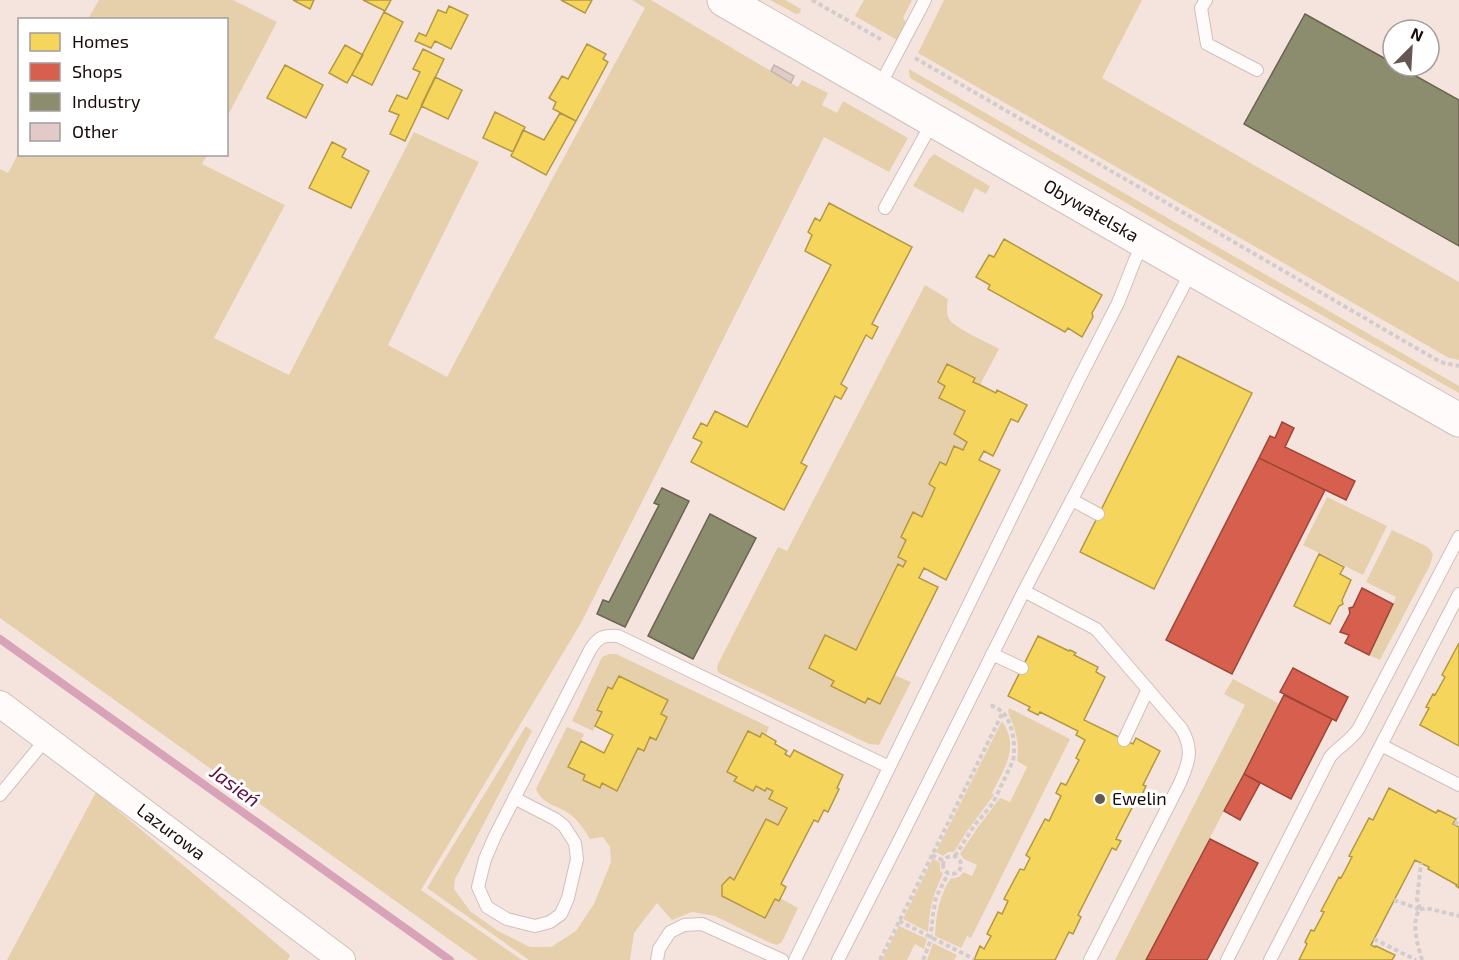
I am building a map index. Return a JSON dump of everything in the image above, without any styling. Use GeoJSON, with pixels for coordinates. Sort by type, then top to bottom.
{"type":"FeatureCollection","features":[{"type":"Feature","properties":{"kind":"main road","name":"Obywatelska"},"geometry":{"type":"LineString","coordinates":[[724,0],[1459,420]]}},
{"type":"Feature","properties":{"kind":"street","name":"Lazurowa"},"geometry":{"type":"LineString","coordinates":[[0,704],[342,960]]}},
{"type":"Feature","properties":{"kind":"lane"},"geometry":{"type":"LineString","coordinates":[[878,88],[925,0]]}},
{"type":"Feature","properties":{"kind":"lane"},"geometry":{"type":"LineString","coordinates":[[1206,0],[1201,8],[1207,44],[1257,70]]}},
{"type":"Feature","properties":{"kind":"lane"},"geometry":{"type":"LineString","coordinates":[[885,208],[934,120]]}},
{"type":"Feature","properties":{"kind":"lane"},"geometry":{"type":"LineString","coordinates":[[795,960],[1118,303],[1144,241]]}},
{"type":"Feature","properties":{"kind":"lane"},"geometry":{"type":"LineString","coordinates":[[838,960],[1024,591],[1192,269]]}},
{"type":"Feature","properties":{"kind":"lane"},"geometry":{"type":"LineString","coordinates":[[1072,500],[1098,514]]}},
{"type":"Feature","properties":{"kind":"lane"},"geometry":{"type":"LineString","coordinates":[[1227,960],[1330,757],[1353,737],[1359,728],[1459,537]]}},
{"type":"Feature","properties":{"kind":"lane"},"geometry":{"type":"LineString","coordinates":[[1024,591],[1096,629],[1181,728],[1186,735],[1190,752],[1180,783],[1090,960]]}},
{"type":"Feature","properties":{"kind":"lane"},"geometry":{"type":"LineString","coordinates":[[1270,960],[1459,594]]}},
{"type":"Feature","properties":{"kind":"lane"},"geometry":{"type":"LineString","coordinates":[[514,798],[555,819],[564,826],[575,843],[577,859],[568,898],[561,914],[550,922],[535,926],[507,919],[487,907],[478,887],[485,860],[514,798],[595,641],[605,635],[618,636],[889,767]]}},
{"type":"Feature","properties":{"kind":"lane"},"geometry":{"type":"LineString","coordinates":[[993,654],[1022,668]]}},
{"type":"Feature","properties":{"kind":"lane"},"geometry":{"type":"LineString","coordinates":[[1124,740],[1148,689]]}},
{"type":"Feature","properties":{"kind":"lane"},"geometry":{"type":"LineString","coordinates":[[0,795],[46,739]]}},
{"type":"Feature","properties":{"kind":"lane"},"geometry":{"type":"LineString","coordinates":[[1381,745],[1459,785]]}},
{"type":"Feature","properties":{"kind":"lane"},"geometry":{"type":"LineString","coordinates":[[657,960],[658,948],[670,932],[684,925],[702,924],[782,960]]}},
{"type":"Feature","properties":{"kind":"path"},"geometry":{"type":"LineString","coordinates":[[812,0],[1435,359],[1459,366]]}},
{"type":"Feature","properties":{"kind":"path"},"geometry":{"type":"LineString","coordinates":[[955,856],[996,797],[1014,755],[1014,737],[1009,721],[1003,712],[972,696]]}},
{"type":"Feature","properties":{"kind":"path"},"geometry":{"type":"LineString","coordinates":[[880,960],[1003,712]]}},
{"type":"Feature","properties":{"kind":"path"},"geometry":{"type":"LineString","coordinates":[[1455,825],[1459,818]]}},
{"type":"Feature","properties":{"kind":"path"},"geometry":{"type":"LineString","coordinates":[[932,855],[944,861]]}},
{"type":"Feature","properties":{"kind":"path"},"geometry":{"type":"LineString","coordinates":[[955,856],[960,860],[961,868],[955,874],[948,874],[944,870],[944,861],[948,857],[955,856]]}},
{"type":"Feature","properties":{"kind":"path"},"geometry":{"type":"LineString","coordinates":[[1420,909],[1417,899],[1421,862]]}},
{"type":"Feature","properties":{"kind":"path"},"geometry":{"type":"LineString","coordinates":[[922,960],[930,937],[936,897],[948,874]]}},
{"type":"Feature","properties":{"kind":"path"},"geometry":{"type":"LineString","coordinates":[[1394,900],[1420,909],[1426,908],[1459,916]]}},
{"type":"Feature","properties":{"kind":"path"},"geometry":{"type":"LineString","coordinates":[[1420,909],[1416,915],[1415,925],[1422,960]]}},
{"type":"Feature","properties":{"kind":"path"},"geometry":{"type":"LineString","coordinates":[[899,921],[974,959]]}},
{"type":"Feature","properties":{"kind":"path"},"geometry":{"type":"LineString","coordinates":[[1374,939],[1416,960]]}},
{"type":"Feature","properties":{"kind":"shaded area"},"geometry":{"type":"Polygon","coordinates":[[[99,0],[233,0],[277,22],[228,115],[228,18],[89,18],[99,0]]]}},
{"type":"Feature","properties":{"kind":"shaded area"},"geometry":{"type":"Polygon","coordinates":[[[632,0],[651,0],[798,87],[802,80],[828,93],[822,105],[837,113],[843,101],[908,138],[889,172],[824,137],[581,623],[421,890],[522,960],[478,960],[0,618],[0,169],[8,173],[18,154],[18,156],[206,156],[202,164],[285,205],[214,338],[289,375],[414,132],[479,162],[388,345],[447,377],[645,8],[632,0]]]}},
{"type":"Feature","properties":{"kind":"shaded area"},"geometry":{"type":"Polygon","coordinates":[[[770,0],[785,0],[801,9],[800,13],[796,14],[770,0]]]}},
{"type":"Feature","properties":{"kind":"shaded area"},"geometry":{"type":"Polygon","coordinates":[[[864,0],[912,0],[903,18],[906,22],[897,40],[855,16],[864,0]]]}},
{"type":"Feature","properties":{"kind":"shaded area"},"geometry":{"type":"Polygon","coordinates":[[[944,0],[1142,0],[1102,78],[1459,282],[1459,360],[1449,358],[918,53],[944,0]]]}},
{"type":"Feature","properties":{"kind":"shaded area"},"geometry":{"type":"Polygon","coordinates":[[[909,69],[1459,386],[1459,393],[910,78],[909,69]]]}},
{"type":"Feature","properties":{"kind":"shaded area"},"geometry":{"type":"Polygon","coordinates":[[[934,154],[990,186],[986,194],[975,188],[963,213],[913,186],[934,154]]]}},
{"type":"Feature","properties":{"kind":"shaded area"},"geometry":{"type":"Polygon","coordinates":[[[925,285],[948,299],[947,314],[952,323],[999,349],[980,385],[973,382],[975,377],[947,364],[938,382],[945,386],[939,398],[965,411],[954,434],[967,442],[963,450],[954,446],[946,465],[939,462],[929,484],[935,488],[922,517],[913,512],[901,537],[906,540],[898,557],[906,561],[903,567],[898,565],[856,650],[825,635],[809,668],[834,681],[831,686],[865,703],[868,698],[880,704],[894,675],[911,682],[879,745],[869,744],[719,673],[717,669],[778,547],[787,551],[925,285]]]}},
{"type":"Feature","properties":{"kind":"shaded area"},"geometry":{"type":"Polygon","coordinates":[[[1327,497],[1387,526],[1363,575],[1303,545],[1327,497]]]}},
{"type":"Feature","properties":{"kind":"shaded area"},"geometry":{"type":"Polygon","coordinates":[[[1392,530],[1428,547],[1433,554],[1430,565],[1380,660],[1369,655],[1396,597],[1366,582],[1392,530]]]}},
{"type":"Feature","properties":{"kind":"shaded area"},"geometry":{"type":"Polygon","coordinates":[[[616,654],[769,727],[766,735],[762,733],[760,737],[748,731],[727,772],[737,777],[735,782],[753,791],[756,786],[765,791],[767,788],[773,791],[769,799],[787,808],[778,825],[766,819],[734,880],[730,877],[722,885],[722,895],[765,917],[775,899],[780,898],[798,908],[782,942],[777,945],[715,916],[692,912],[672,920],[657,903],[634,933],[630,960],[529,960],[427,888],[526,726],[532,731],[455,879],[454,889],[470,911],[498,931],[530,947],[551,947],[576,931],[594,904],[611,862],[610,847],[603,837],[590,839],[574,818],[543,799],[536,789],[567,727],[584,734],[568,767],[585,775],[583,780],[599,788],[602,783],[617,790],[638,748],[644,750],[650,737],[656,740],[661,714],[667,701],[619,677],[612,689],[608,687],[597,709],[602,712],[593,731],[572,721],[602,657],[616,654]]]}},
{"type":"Feature","properties":{"kind":"shaded area"},"geometry":{"type":"Polygon","coordinates":[[[1233,679],[1280,704],[1146,960],[1115,960],[1245,705],[1224,694],[1233,679]]]}},
{"type":"Feature","properties":{"kind":"shaded area"},"geometry":{"type":"Polygon","coordinates":[[[1009,708],[1070,739],[971,938],[967,936],[961,948],[935,936],[937,913],[941,898],[951,878],[958,877],[963,872],[972,876],[977,865],[964,859],[960,854],[1000,798],[1010,802],[1027,767],[1017,761],[1017,742],[1008,712],[1009,708]]]}},
{"type":"Feature","properties":{"kind":"shaded area"},"geometry":{"type":"Polygon","coordinates":[[[1002,721],[1010,740],[1010,749],[1005,767],[992,793],[994,795],[954,852],[948,852],[943,856],[936,852],[1002,721]]]}},
{"type":"Feature","properties":{"kind":"shaded area"},"geometry":{"type":"Polygon","coordinates":[[[96,792],[290,955],[288,960],[7,960],[96,792]]]}},
{"type":"Feature","properties":{"kind":"shaded area"},"geometry":{"type":"Polygon","coordinates":[[[933,858],[940,863],[940,870],[943,874],[932,902],[928,932],[903,919],[933,858]]]}},
{"type":"Feature","properties":{"kind":"shaded area"},"geometry":{"type":"Polygon","coordinates":[[[899,926],[927,939],[924,949],[915,944],[907,960],[882,960],[899,926]]]}},
{"type":"Feature","properties":{"kind":"shaded area"},"geometry":{"type":"Polygon","coordinates":[[[933,943],[957,955],[954,960],[927,960],[933,943]]]}},
{"type":"Feature","properties":{"kind":"building: Homes"},"geometry":{"type":"Polygon","coordinates":[[[293,0],[314,0],[310,9],[293,0]]]}},
{"type":"Feature","properties":{"kind":"building: Homes"},"geometry":{"type":"Polygon","coordinates":[[[363,0],[391,0],[385,11],[363,0]]]}},
{"type":"Feature","properties":{"kind":"building: Homes"},"geometry":{"type":"Polygon","coordinates":[[[561,0],[592,0],[585,13],[561,0]]]}},
{"type":"Feature","properties":{"kind":"building: Homes"},"geometry":{"type":"Polygon","coordinates":[[[449,6],[468,15],[451,49],[435,41],[431,48],[415,41],[419,33],[426,36],[438,10],[446,13],[449,6]]]}},
{"type":"Feature","properties":{"kind":"building: Homes"},"geometry":{"type":"Polygon","coordinates":[[[384,12],[403,22],[372,85],[352,75],[384,12]]]}},
{"type":"Feature","properties":{"kind":"building: Homes"},"geometry":{"type":"Polygon","coordinates":[[[587,44],[606,54],[603,59],[608,62],[576,121],[553,109],[556,102],[549,98],[562,76],[568,79],[587,44]]]}},
{"type":"Feature","properties":{"kind":"building: Homes"},"geometry":{"type":"Polygon","coordinates":[[[345,45],[363,55],[347,83],[329,73],[345,45]]]}},
{"type":"Feature","properties":{"kind":"building: Homes"},"geometry":{"type":"Polygon","coordinates":[[[423,49],[444,59],[405,141],[390,134],[399,115],[389,111],[397,95],[407,99],[420,72],[413,69],[423,49]]]}},
{"type":"Feature","properties":{"kind":"building: Homes"},"geometry":{"type":"Polygon","coordinates":[[[285,65],[323,85],[306,118],[267,98],[285,65]]]}},
{"type":"Feature","properties":{"kind":"building: Homes"},"geometry":{"type":"Polygon","coordinates":[[[435,77],[462,90],[448,119],[421,106],[435,77]]]}},
{"type":"Feature","properties":{"kind":"building: Homes"},"geometry":{"type":"Polygon","coordinates":[[[495,112],[525,127],[513,152],[483,138],[495,112]]]}},
{"type":"Feature","properties":{"kind":"building: Homes"},"geometry":{"type":"Polygon","coordinates":[[[560,113],[576,121],[546,175],[511,156],[523,130],[544,140],[560,113]]]}},
{"type":"Feature","properties":{"kind":"building: Homes"},"geometry":{"type":"Polygon","coordinates":[[[332,142],[346,149],[342,157],[369,171],[351,208],[309,188],[332,142]]]}},
{"type":"Feature","properties":{"kind":"building: Homes"},"geometry":{"type":"Polygon","coordinates":[[[829,203],[912,247],[872,324],[878,327],[872,339],[866,335],[841,384],[847,388],[841,399],[835,396],[801,463],[807,466],[784,510],[691,462],[702,442],[693,438],[701,423],[707,426],[715,411],[747,427],[831,265],[805,251],[812,235],[808,232],[815,218],[820,221],[829,203]]]}},
{"type":"Feature","properties":{"kind":"building: Homes"},"geometry":{"type":"Polygon","coordinates":[[[1004,239],[1102,295],[1082,337],[1068,328],[1065,332],[988,289],[990,285],[976,277],[989,255],[994,257],[1004,239]]]}},
{"type":"Feature","properties":{"kind":"building: Homes"},"geometry":{"type":"Polygon","coordinates":[[[1178,356],[1252,393],[1154,589],[1080,552],[1178,356]]]}},
{"type":"Feature","properties":{"kind":"building: Homes"},"geometry":{"type":"Polygon","coordinates":[[[947,364],[975,378],[973,382],[996,393],[997,390],[1027,405],[1018,422],[1011,419],[993,456],[984,451],[979,460],[1000,470],[946,580],[924,568],[919,578],[938,587],[880,704],[868,698],[865,703],[831,686],[834,681],[809,668],[825,635],[856,650],[898,564],[903,567],[906,561],[898,557],[906,540],[901,537],[913,512],[922,517],[935,488],[929,484],[940,462],[946,465],[954,446],[963,450],[967,442],[954,434],[965,411],[939,398],[945,386],[938,382],[947,364]]]}},
{"type":"Feature","properties":{"kind":"building: Homes"},"geometry":{"type":"Polygon","coordinates":[[[1319,554],[1344,567],[1340,574],[1351,580],[1342,600],[1343,604],[1339,606],[1330,624],[1294,606],[1319,554]]]}},
{"type":"Feature","properties":{"kind":"building: Homes","name":"Ewelin"},"geometry":{"type":"Polygon","coordinates":[[[1038,636],[1076,653],[1074,655],[1098,667],[1096,672],[1105,677],[1084,720],[1133,744],[1136,738],[1160,751],[1143,785],[1146,786],[1138,803],[1135,802],[1116,839],[1121,841],[1116,850],[1112,848],[1078,915],[1081,917],[1073,934],[1069,932],[1055,960],[974,960],[980,946],[984,949],[991,936],[987,934],[998,912],[1002,914],[1008,901],[1004,899],[1020,869],[1024,870],[1030,858],[1026,855],[1045,819],[1049,821],[1061,796],[1056,793],[1061,783],[1066,785],[1079,760],[1076,758],[1085,740],[1076,735],[1078,731],[1040,712],[1038,715],[1028,710],[1030,707],[1008,696],[1038,636]]]}},
{"type":"Feature","properties":{"kind":"building: Homes"},"geometry":{"type":"Polygon","coordinates":[[[1459,643],[1459,746],[1420,725],[1429,708],[1426,707],[1445,677],[1442,675],[1459,643]]]}},
{"type":"Feature","properties":{"kind":"building: Homes"},"geometry":{"type":"Polygon","coordinates":[[[619,676],[668,700],[661,714],[667,717],[656,740],[650,737],[644,751],[638,748],[617,791],[602,783],[600,788],[583,780],[585,775],[568,767],[581,741],[604,753],[613,735],[595,726],[602,712],[597,710],[608,687],[612,689],[619,676]]]}},
{"type":"Feature","properties":{"kind":"building: Homes"},"geometry":{"type":"Polygon","coordinates":[[[748,731],[760,737],[762,733],[776,741],[775,744],[787,751],[785,754],[790,757],[794,750],[843,775],[828,812],[824,810],[818,822],[814,820],[781,884],[786,887],[779,901],[775,899],[765,918],[722,896],[722,885],[730,877],[734,880],[766,819],[778,825],[787,808],[769,799],[773,791],[767,788],[765,791],[756,786],[753,791],[734,781],[737,777],[727,772],[748,731]]]}},
{"type":"Feature","properties":{"kind":"building: Homes"},"geometry":{"type":"Polygon","coordinates":[[[1389,788],[1436,813],[1438,810],[1456,819],[1453,824],[1459,827],[1459,888],[1415,860],[1371,945],[1395,955],[1392,960],[1299,960],[1311,930],[1314,931],[1324,912],[1321,911],[1352,857],[1349,856],[1369,818],[1373,820],[1389,788]]]}},
{"type":"Feature","properties":{"kind":"building: Shops"},"geometry":{"type":"Polygon","coordinates":[[[1282,422],[1294,428],[1285,447],[1355,481],[1346,500],[1259,458],[1270,436],[1275,438],[1282,422]]]}},
{"type":"Feature","properties":{"kind":"building: Shops"},"geometry":{"type":"Polygon","coordinates":[[[1259,458],[1325,490],[1232,674],[1166,640],[1259,458]]]}},
{"type":"Feature","properties":{"kind":"building: Shops"},"geometry":{"type":"Polygon","coordinates":[[[1362,588],[1393,604],[1369,655],[1345,643],[1349,635],[1340,632],[1350,613],[1349,608],[1353,607],[1362,588]]]}},
{"type":"Feature","properties":{"kind":"building: Shops"},"geometry":{"type":"Polygon","coordinates":[[[1293,668],[1348,697],[1336,721],[1280,692],[1293,668]]]}},
{"type":"Feature","properties":{"kind":"building: Shops"},"geometry":{"type":"Polygon","coordinates":[[[1284,695],[1332,719],[1291,799],[1244,774],[1284,695]]]}},
{"type":"Feature","properties":{"kind":"building: Shops"},"geometry":{"type":"Polygon","coordinates":[[[1244,774],[1260,783],[1240,820],[1224,811],[1244,774]]]}},
{"type":"Feature","properties":{"kind":"building: Shops"},"geometry":{"type":"Polygon","coordinates":[[[1210,839],[1258,863],[1207,960],[1146,960],[1210,839]]]}},
{"type":"Feature","properties":{"kind":"building: Industry"},"geometry":{"type":"Polygon","coordinates":[[[1305,14],[1381,56],[1381,78],[1420,78],[1459,100],[1459,246],[1244,124],[1305,14]]]}},
{"type":"Feature","properties":{"kind":"building: Industry"},"geometry":{"type":"Polygon","coordinates":[[[662,488],[689,501],[625,627],[597,614],[603,600],[609,602],[659,505],[654,503],[662,488]]]}},
{"type":"Feature","properties":{"kind":"building: Industry"},"geometry":{"type":"Polygon","coordinates":[[[710,514],[756,538],[693,659],[648,636],[710,514]]]}},
{"type":"Feature","properties":{"kind":"building: Other"},"geometry":{"type":"Polygon","coordinates":[[[774,65],[794,76],[791,83],[771,71],[774,65]]]}},
{"type":"Feature","properties":{"kind":"waterway","name":"Jasień"},"geometry":{"type":"LineString","coordinates":[[0,639],[450,960]]}},
{"type":"Feature","properties":{"kind":"place","name":"Ewelin"},"geometry":{"type":"Point","coordinates":[1100,799]}}]}
